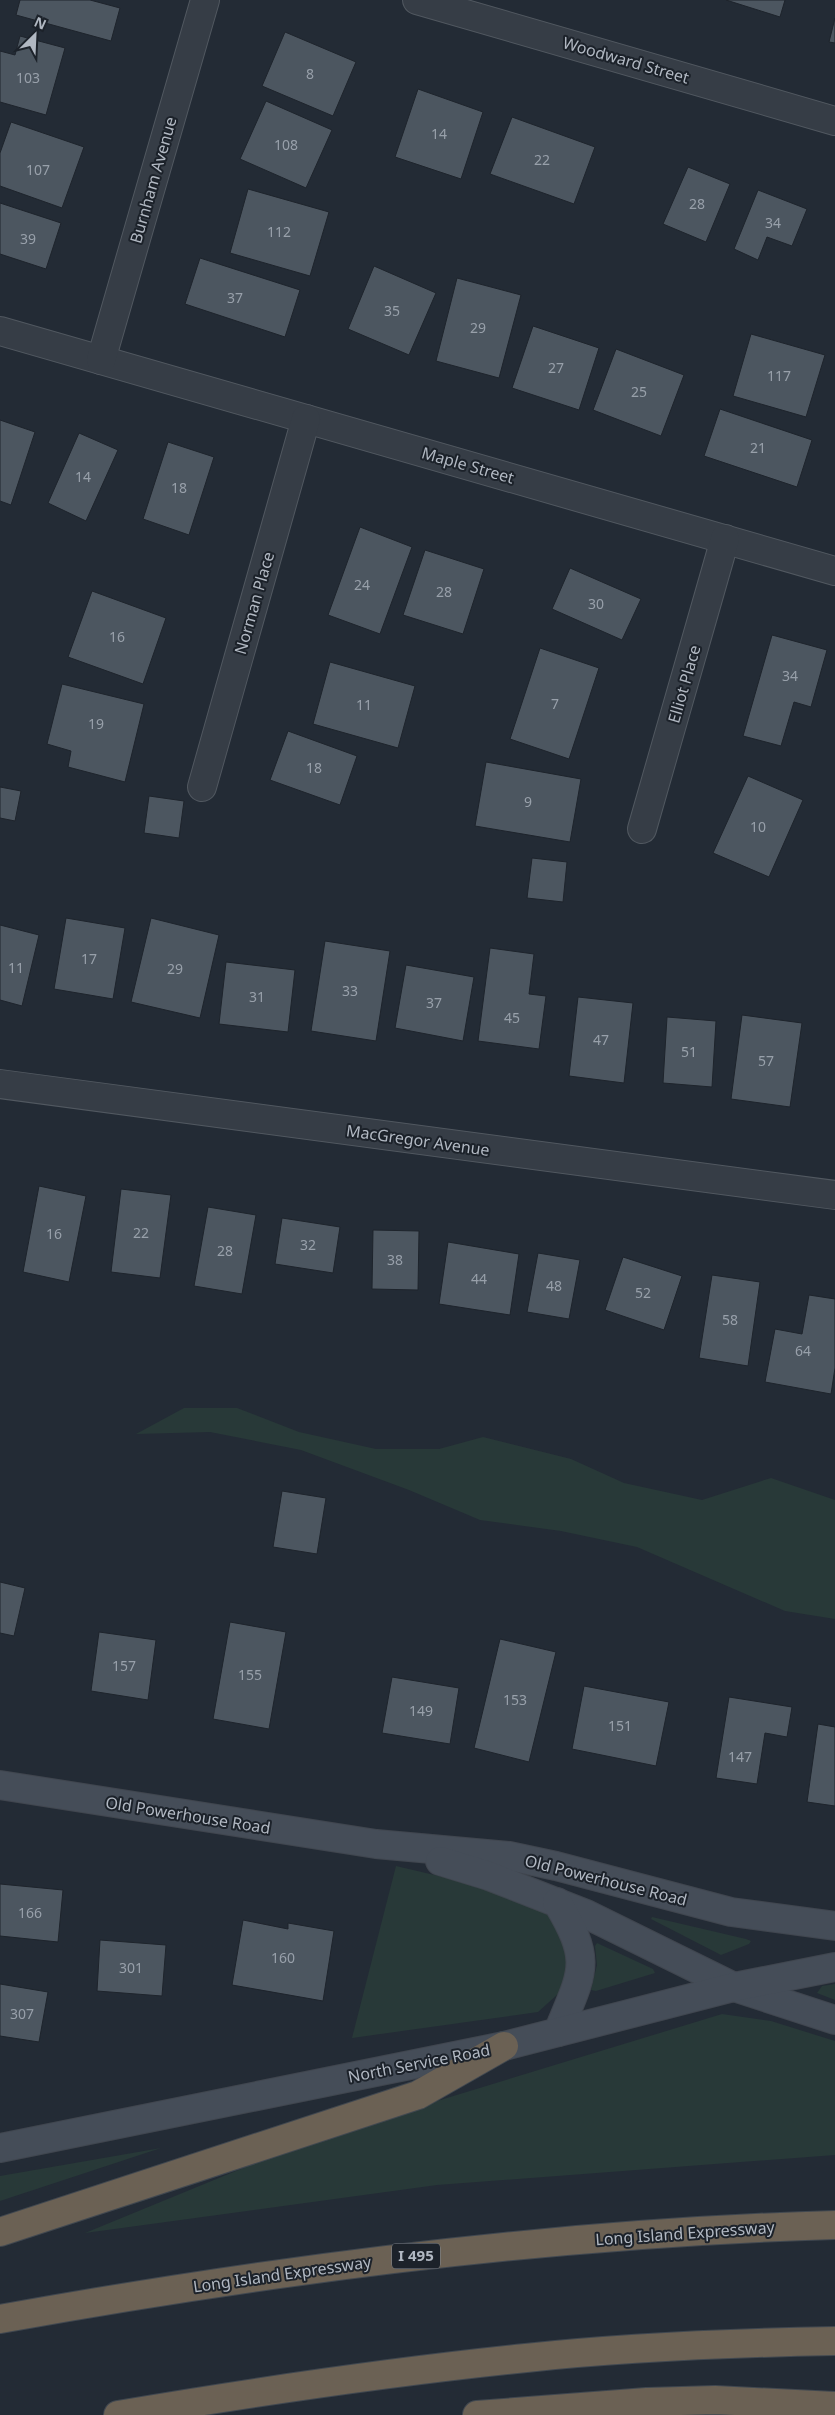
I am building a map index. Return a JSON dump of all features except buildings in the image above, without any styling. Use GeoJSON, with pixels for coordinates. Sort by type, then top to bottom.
{"type":"FeatureCollection","features":[{"type":"Feature","properties":{"kind":"highway"},"geometry":{"type":"LineString","coordinates":[[0,2232],[418,2095],[504,2046]]}},
{"type":"Feature","properties":{"kind":"highway","name":"Long Island Expressway"},"geometry":{"type":"LineString","coordinates":[[0,2319],[245,2278],[401,2257],[518,2244],[652,2234],[835,2225]]}},
{"type":"Feature","properties":{"kind":"highway"},"geometry":{"type":"LineString","coordinates":[[118,2415],[262,2391],[528,2358],[663,2348],[835,2341]]}},
{"type":"Feature","properties":{"kind":"highway"},"geometry":{"type":"LineString","coordinates":[[477,2415],[647,2402],[715,2400],[835,2406]]}},
{"type":"Feature","properties":{"kind":"street","name":"Burnham Avenue"},"geometry":{"type":"LineString","coordinates":[[101,360],[205,0]]}},
{"type":"Feature","properties":{"kind":"street","name":"Woodward Street"},"geometry":{"type":"LineString","coordinates":[[417,0],[835,121]]}},
{"type":"Feature","properties":{"kind":"street","name":"Maple Street"},"geometry":{"type":"LineString","coordinates":[[0,331],[835,571]]}},
{"type":"Feature","properties":{"kind":"street","name":"Norman Place"},"geometry":{"type":"LineString","coordinates":[[202,787],[306,419]]}},
{"type":"Feature","properties":{"kind":"street","name":"Elliot Place"},"geometry":{"type":"LineString","coordinates":[[642,829],[725,539]]}},
{"type":"Feature","properties":{"kind":"street","name":"MacGregor Avenue"},"geometry":{"type":"LineString","coordinates":[[0,1084],[835,1195]]}},
{"type":"Feature","properties":{"kind":"street","name":"Old Powerhouse Road"},"geometry":{"type":"LineString","coordinates":[[0,1785],[376,1844],[509,1856],[556,1866],[731,1912],[835,1926]]}},
{"type":"Feature","properties":{"kind":"street","name":"Old Powerhouse Road"},"geometry":{"type":"LineString","coordinates":[[376,1844],[470,1869],[557,1902],[618,1929],[734,1987],[835,2020]]}},
{"type":"Feature","properties":{"kind":"street"},"geometry":{"type":"LineString","coordinates":[[557,1902],[575,1935],[580,1949],[582,1964],[578,1980],[558,2032]]}},
{"type":"Feature","properties":{"kind":"street","name":"North Service Road"},"geometry":{"type":"LineString","coordinates":[[0,2148],[504,2046],[734,1987],[835,1967]]}},
{"type":"Feature","properties":{"kind":"shaded area"},"geometry":{"type":"Polygon","coordinates":[[[184,1408],[237,1408],[299,1432],[376,1449],[439,1449],[483,1437],[571,1459],[624,1483],[702,1500],[771,1478],[835,1500],[835,1619],[785,1611],[637,1547],[561,1531],[480,1520],[409,1490],[301,1450],[210,1432],[136,1434],[184,1408]]]}},
{"type":"Feature","properties":{"kind":"shaded area"},"geometry":{"type":"Polygon","coordinates":[[[396,1866],[477,1885],[520,1901],[554,1918],[569,1942],[569,1965],[558,1994],[538,2012],[352,2038],[396,1866]]]}},
{"type":"Feature","properties":{"kind":"shaded area"},"geometry":{"type":"Polygon","coordinates":[[[652,1917],[751,1941],[749,1944],[721,1955],[651,1919],[652,1917]]]}},
{"type":"Feature","properties":{"kind":"shaded area"},"geometry":{"type":"Polygon","coordinates":[[[597,1943],[653,1969],[655,1973],[596,1991],[591,1990],[597,1965],[595,1946],[597,1943]]]}},
{"type":"Feature","properties":{"kind":"shaded area"},"geometry":{"type":"Polygon","coordinates":[[[835,1984],[835,2000],[817,1993],[822,1986],[835,1984]]]}},
{"type":"Feature","properties":{"kind":"shaded area"},"geometry":{"type":"Polygon","coordinates":[[[722,2014],[771,2021],[835,2041],[835,2155],[437,2185],[85,2233],[316,2138],[722,2014]]]}},
{"type":"Feature","properties":{"kind":"shaded area"},"geometry":{"type":"Polygon","coordinates":[[[161,2148],[0,2201],[0,2176],[161,2148]]]}}]}
